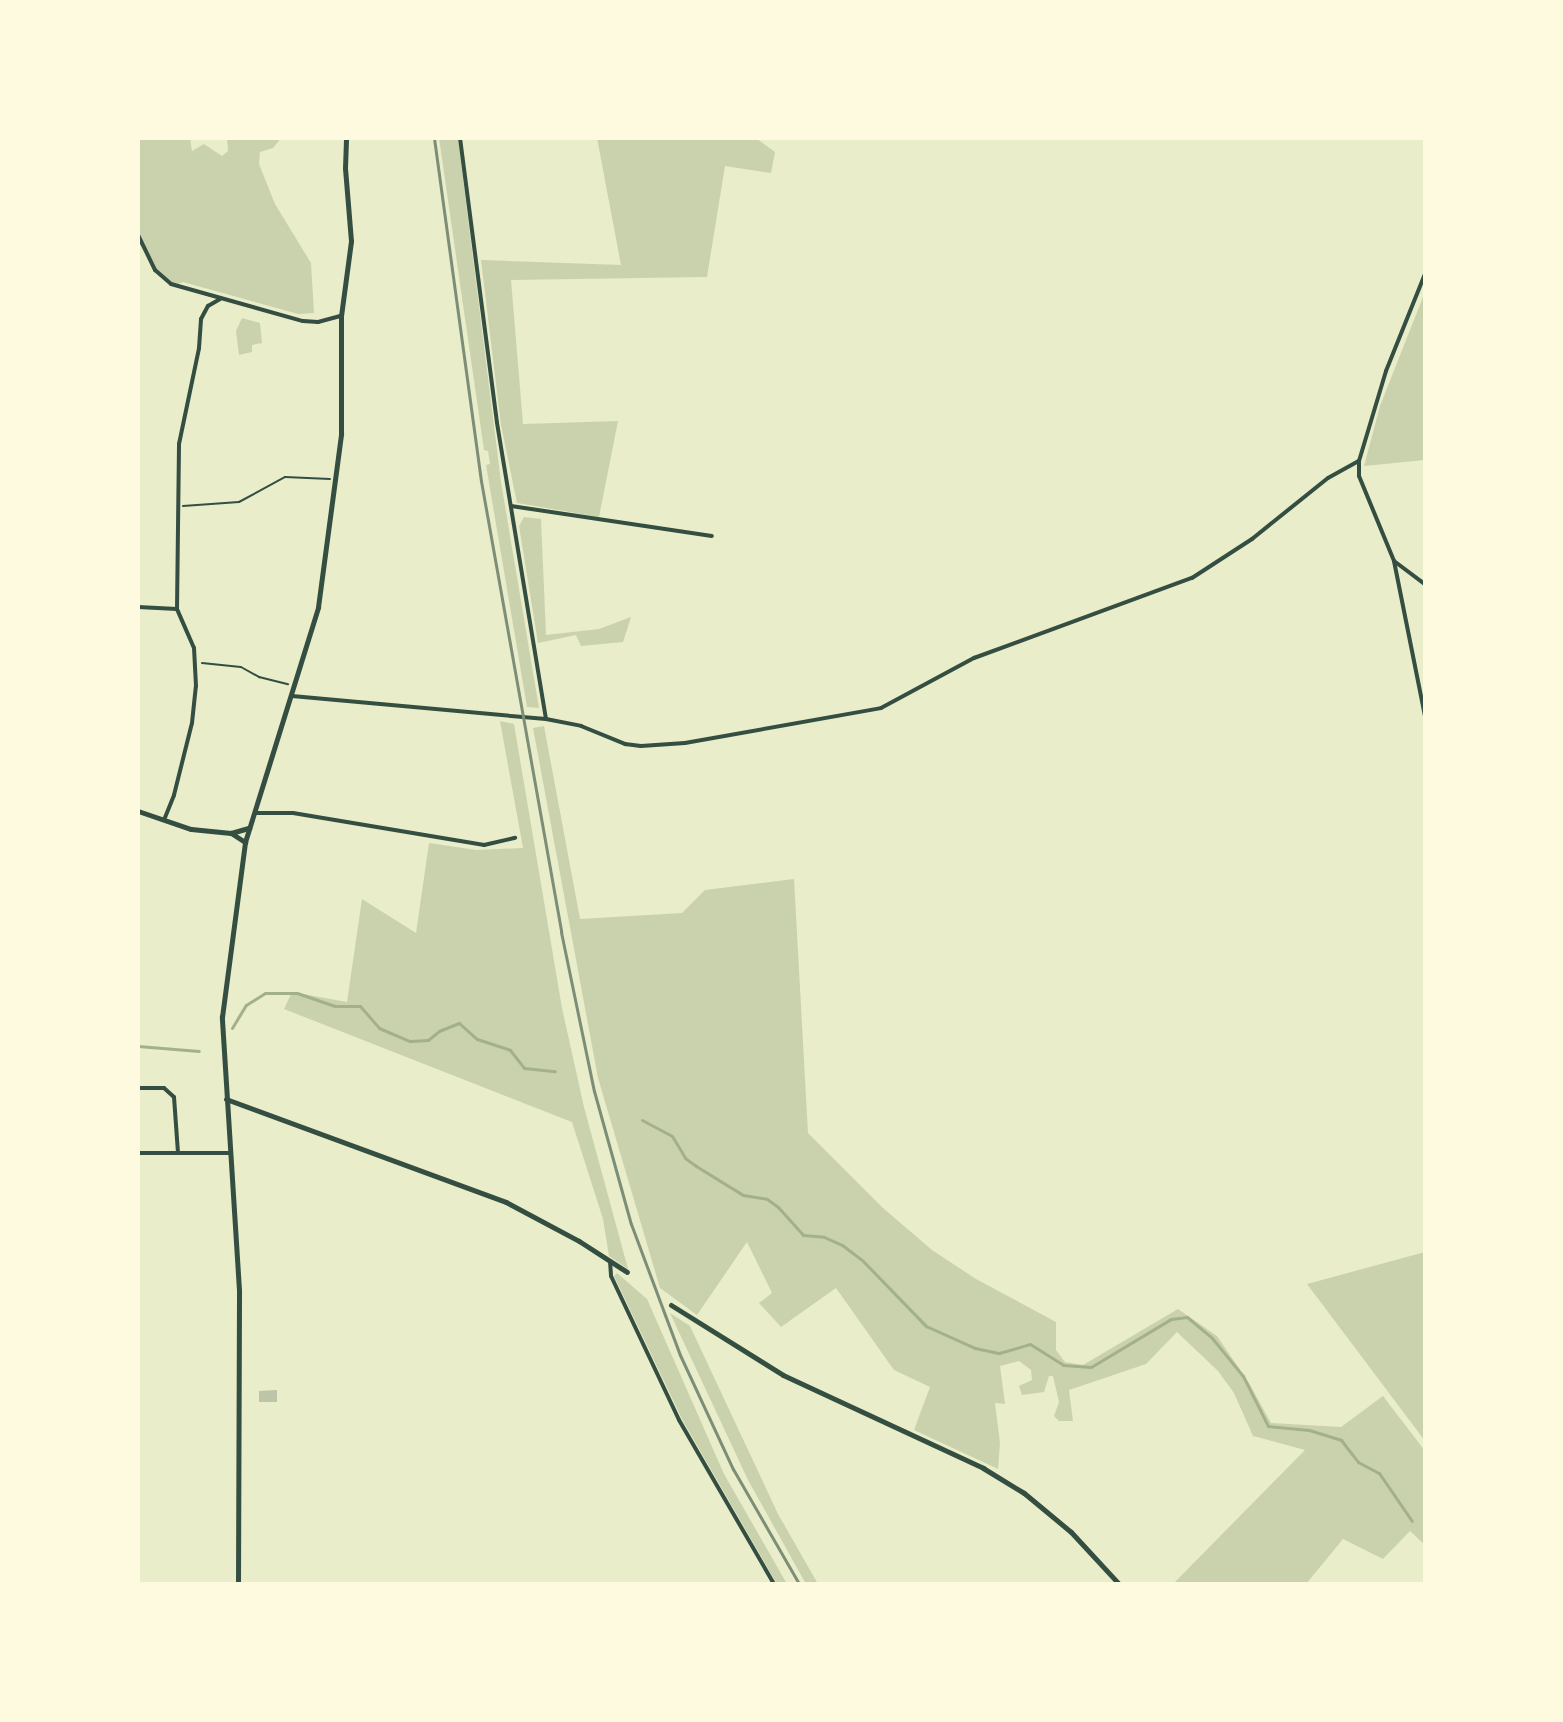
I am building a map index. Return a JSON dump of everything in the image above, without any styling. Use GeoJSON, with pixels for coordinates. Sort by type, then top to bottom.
{"type":"FeatureCollection","features":[{"type":"Feature","properties":{"kind":"street"},"geometry":{"type":"LineString","coordinates":[[238,1584],[239,1290],[222,1017],[245,842],[318,607],[341,434],[341,316],[351,241],[345,168],[346,138]]}},
{"type":"Feature","properties":{"kind":"street"},"geometry":{"type":"LineString","coordinates":[[460,138],[511,506],[546,719]]}},
{"type":"Feature","properties":{"kind":"street"},"geometry":{"type":"LineString","coordinates":[[138,235],[153,266],[164,279],[220,299],[311,322],[341,316]]}},
{"type":"Feature","properties":{"kind":"street"},"geometry":{"type":"LineString","coordinates":[[1425,274],[1386,371],[1359,461],[1359,476],[1394,561],[1425,716]]}},
{"type":"Feature","properties":{"kind":"street"},"geometry":{"type":"LineString","coordinates":[[164,820],[174,795],[192,723],[197,662],[191,638],[177,609],[181,506],[179,444],[199,348],[201,319],[208,306],[220,299]]}},
{"type":"Feature","properties":{"kind":"street"},"geometry":{"type":"LineString","coordinates":[[292,696],[546,719],[581,726],[625,744],[669,746],[863,713],[893,702],[974,658],[1192,578],[1252,539],[1328,478],[1359,461]]}},
{"type":"Feature","properties":{"kind":"street"},"geometry":{"type":"LineString","coordinates":[[511,506],[712,536]]}},
{"type":"Feature","properties":{"kind":"street"},"geometry":{"type":"LineString","coordinates":[[1394,561],[1425,584]]}},
{"type":"Feature","properties":{"kind":"street"},"geometry":{"type":"LineString","coordinates":[[138,607],[177,609]]}},
{"type":"Feature","properties":{"kind":"street"},"geometry":{"type":"LineString","coordinates":[[138,811],[191,829],[231,833],[250,827]]}},
{"type":"Feature","properties":{"kind":"street"},"geometry":{"type":"LineString","coordinates":[[255,813],[293,813],[484,845],[515,838]]}},
{"type":"Feature","properties":{"kind":"street"},"geometry":{"type":"LineString","coordinates":[[231,833],[245,842]]}},
{"type":"Feature","properties":{"kind":"street"},"geometry":{"type":"LineString","coordinates":[[138,1088],[164,1088],[174,1097],[178,1153]]}},
{"type":"Feature","properties":{"kind":"street"},"geometry":{"type":"LineString","coordinates":[[226,1099],[506,1202],[627,1272]]}},
{"type":"Feature","properties":{"kind":"street"},"geometry":{"type":"LineString","coordinates":[[138,1153],[229,1153]]}},
{"type":"Feature","properties":{"kind":"street"},"geometry":{"type":"LineString","coordinates":[[610,1261],[611,1276],[679,1420],[774,1584]]}},
{"type":"Feature","properties":{"kind":"street"},"geometry":{"type":"LineString","coordinates":[[671,1305],[727,1343],[783,1375],[983,1468],[1024,1493],[1071,1532],[1119,1584]]}},
{"type":"Feature","properties":{"kind":"path"},"geometry":{"type":"LineString","coordinates":[[181,506],[239,502],[285,477],[335,479]]}},
{"type":"Feature","properties":{"kind":"path"},"geometry":{"type":"LineString","coordinates":[[197,662],[241,667],[259,677],[295,685]]}},
{"type":"Feature","properties":{"kind":"green space"},"geometry":{"type":"Polygon","coordinates":[[[138,138],[190,138],[192,151],[204,144],[222,156],[228,151],[227,138],[281,138],[273,148],[260,152],[259,164],[275,204],[311,263],[314,313],[298,314],[183,282],[175,285],[161,277],[138,235],[138,138]]]}},
{"type":"Feature","properties":{"kind":"green space"},"geometry":{"type":"Polygon","coordinates":[[[439,138],[458,138],[501,482],[539,708],[527,707],[486,465],[490,464],[488,451],[484,450],[439,138]]]}},
{"type":"Feature","properties":{"kind":"green space"},"geometry":{"type":"Polygon","coordinates":[[[597,138],[756,138],[775,152],[771,173],[725,166],[707,277],[511,280],[523,424],[618,421],[599,517],[517,503],[501,425],[481,260],[621,265],[597,138]]]}},
{"type":"Feature","properties":{"kind":"green space"},"geometry":{"type":"Polygon","coordinates":[[[1425,292],[1425,460],[1364,466],[1380,406],[1425,292]]]}},
{"type":"Feature","properties":{"kind":"green space"},"geometry":{"type":"Polygon","coordinates":[[[242,318],[260,323],[262,343],[252,345],[252,352],[239,355],[236,331],[242,318]]]}},
{"type":"Feature","properties":{"kind":"green space"},"geometry":{"type":"Polygon","coordinates":[[[524,517],[541,519],[546,635],[599,629],[631,617],[623,642],[581,646],[576,635],[538,643],[519,526],[524,517]]]}},
{"type":"Feature","properties":{"kind":"green space"},"geometry":{"type":"Polygon","coordinates":[[[500,721],[514,724],[562,1008],[584,1107],[628,1269],[609,1256],[603,1219],[572,1122],[284,1009],[292,992],[347,1002],[362,899],[416,933],[429,843],[476,850],[523,848],[500,721]]]}},
{"type":"Feature","properties":{"kind":"green space"},"geometry":{"type":"Polygon","coordinates":[[[544,726],[580,919],[682,913],[705,890],[794,879],[808,1133],[883,1208],[932,1250],[976,1279],[1056,1322],[1056,1350],[1065,1362],[1083,1365],[1178,1309],[1217,1336],[1249,1383],[1271,1423],[1341,1427],[1383,1396],[1425,1451],[1425,1545],[1410,1531],[1383,1559],[1343,1539],[1306,1584],[1173,1584],[1305,1450],[1253,1436],[1234,1393],[1218,1371],[1177,1332],[1146,1364],[1069,1390],[1073,1421],[1059,1421],[1054,1416],[1059,1402],[1053,1376],[1049,1376],[1044,1392],[1022,1395],[1019,1386],[1032,1380],[1031,1370],[1019,1361],[1000,1366],[1005,1404],[995,1403],[1000,1443],[998,1469],[914,1430],[930,1387],[894,1370],[836,1288],[781,1327],[759,1303],[772,1293],[747,1242],[697,1315],[660,1288],[598,1078],[533,728],[544,726]]]}},
{"type":"Feature","properties":{"kind":"green space"},"geometry":{"type":"Polygon","coordinates":[[[1425,1252],[1425,1441],[1307,1284],[1425,1252]]]}},
{"type":"Feature","properties":{"kind":"green space"},"geometry":{"type":"Polygon","coordinates":[[[617,1273],[647,1299],[724,1474],[787,1584],[777,1584],[683,1421],[614,1276],[617,1273]]]}},
{"type":"Feature","properties":{"kind":"green space"},"geometry":{"type":"Polygon","coordinates":[[[670,1313],[690,1326],[778,1514],[818,1584],[806,1584],[748,1480],[670,1313]]]}},
{"type":"Feature","properties":{"kind":"building"},"geometry":{"type":"Polygon","coordinates":[[[277,1390],[277,1402],[259,1402],[259,1391],[277,1390]]]}},
{"type":"Feature","properties":{"kind":"waterway"},"geometry":{"type":"LineString","coordinates":[[232,1028],[246,1005],[265,993],[297,993],[335,1006],[360,1006],[379,1028],[410,1041],[428,1040],[439,1031],[459,1023],[477,1039],[510,1050],[524,1068],[555,1071]]}},
{"type":"Feature","properties":{"kind":"waterway"},"geometry":{"type":"LineString","coordinates":[[138,1046],[199,1051]]}},
{"type":"Feature","properties":{"kind":"waterway"},"geometry":{"type":"LineString","coordinates":[[642,1120],[672,1136],[685,1158],[696,1166],[743,1195],[767,1199],[803,1235],[824,1237],[842,1245],[863,1261],[926,1326],[975,1348],[999,1353],[1030,1344],[1063,1365],[1091,1367],[1171,1319],[1187,1317],[1212,1338],[1243,1376],[1268,1426],[1309,1430],[1341,1440],[1358,1462],[1379,1473],[1412,1521]]}},
{"type":"Feature","properties":{"kind":"railway"},"geometry":{"type":"LineString","coordinates":[[434,138],[481,481],[561,932],[594,1091],[631,1224],[680,1355],[733,1469],[799,1584]]}}]}
